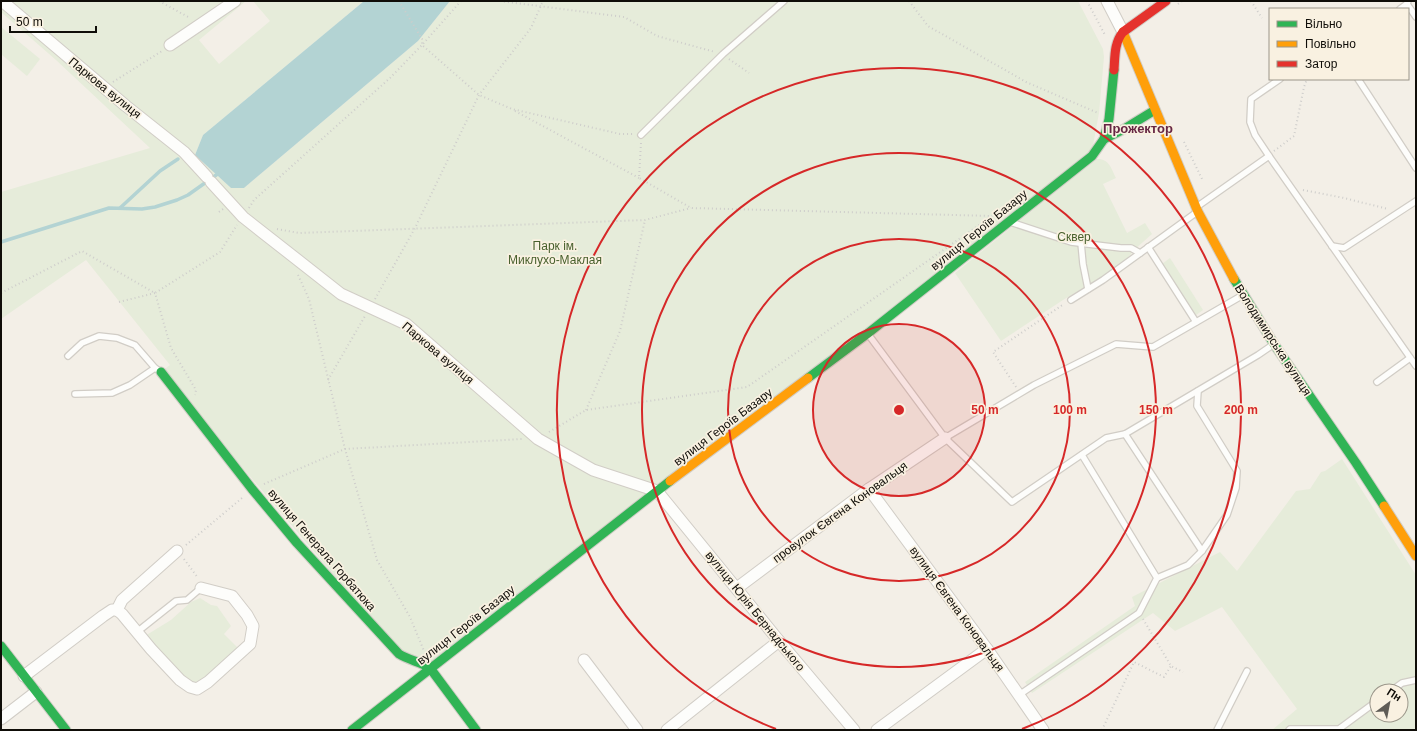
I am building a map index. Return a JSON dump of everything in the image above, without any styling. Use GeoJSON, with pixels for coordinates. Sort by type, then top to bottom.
{"type":"FeatureCollection","features":[{"type":"Feature","properties":{"kind":"street","name":"Паркова вулиця"},"geometry":{"type":"LineString","coordinates":[[2,1],[104,88],[184,152],[243,217],[341,294],[406,324],[538,439],[593,470],[657,491]]}},
{"type":"Feature","properties":{"kind":"street"},"geometry":{"type":"LineString","coordinates":[[170,45],[235,1]]}},
{"type":"Feature","properties":{"kind":"street"},"geometry":{"type":"LineString","coordinates":[[1107,1],[1123,32]]}},
{"type":"Feature","properties":{"kind":"street"},"geometry":{"type":"LineString","coordinates":[[1104,138],[1109,119],[1116,45],[1118,38],[1123,32],[1166,1]]}},
{"type":"Feature","properties":{"kind":"street","name":"Володимирська вулиця"},"geometry":{"type":"LineString","coordinates":[[1123,32],[1197,209],[1237,286],[1274,344],[1356,463],[1416,556]]}},
{"type":"Feature","properties":{"kind":"street"},"geometry":{"type":"LineString","coordinates":[[1104,138],[1124,129],[1155,110]]}},
{"type":"Feature","properties":{"kind":"street","name":"вулиця Героїв Базару"},"geometry":{"type":"LineString","coordinates":[[352,730],[657,491],[868,334],[1092,156],[1104,138]]}},
{"type":"Feature","properties":{"kind":"street","name":"вулиця Генерала Горбатюка"},"geometry":{"type":"LineString","coordinates":[[158,370],[194,413],[252,489],[297,543],[393,648],[409,660],[430,668]]}},
{"type":"Feature","properties":{"kind":"street","name":"провулок Євгена Коновальця"},"geometry":{"type":"LineString","coordinates":[[737,588],[869,489],[945,438]]}},
{"type":"Feature","properties":{"kind":"street","name":"вулиця Євгена Коновальця"},"geometry":{"type":"LineString","coordinates":[[869,489],[987,649],[1043,730]]}},
{"type":"Feature","properties":{"kind":"street","name":"вулиця Юрія Бернадського"},"geometry":{"type":"LineString","coordinates":[[657,491],[779,641],[854,730]]}},
{"type":"Feature","properties":{"kind":"street"},"geometry":{"type":"LineString","coordinates":[[117,610],[122,600],[178,551]]}},
{"type":"Feature","properties":{"kind":"street"},"geometry":{"type":"LineString","coordinates":[[24,676],[103,616],[112,610],[117,610],[186,686],[197,689],[208,682],[250,644],[253,626],[247,615],[232,596],[201,588]]}},
{"type":"Feature","properties":{"kind":"street"},"geometry":{"type":"LineString","coordinates":[[667,730],[779,641]]}},
{"type":"Feature","properties":{"kind":"street"},"geometry":{"type":"LineString","coordinates":[[1,646],[66,730]]}},
{"type":"Feature","properties":{"kind":"street"},"geometry":{"type":"LineString","coordinates":[[877,730],[987,649]]}},
{"type":"Feature","properties":{"kind":"street"},"geometry":{"type":"LineString","coordinates":[[584,660],[638,730]]}},
{"type":"Feature","properties":{"kind":"street"},"geometry":{"type":"LineString","coordinates":[[430,668],[476,730]]}},
{"type":"Feature","properties":{"kind":"street"},"geometry":{"type":"LineString","coordinates":[[1,719],[36,692]]}},
{"type":"Feature","properties":{"kind":"lane"},"geometry":{"type":"LineString","coordinates":[[641,135],[723,54],[784,1]]}},
{"type":"Feature","properties":{"kind":"lane"},"geometry":{"type":"LineString","coordinates":[[1408,3],[1416,17]]}},
{"type":"Feature","properties":{"kind":"lane"},"geometry":{"type":"LineString","coordinates":[[1279,80],[1251,99],[1250,122],[1255,135],[1416,366]]}},
{"type":"Feature","properties":{"kind":"lane"},"geometry":{"type":"LineString","coordinates":[[1359,80],[1416,168]]}},
{"type":"Feature","properties":{"kind":"lane"},"geometry":{"type":"LineString","coordinates":[[1070,300],[1103,280],[1269,156]]}},
{"type":"Feature","properties":{"kind":"lane"},"geometry":{"type":"LineString","coordinates":[[1332,246],[1344,248],[1416,201]]}},
{"type":"Feature","properties":{"kind":"lane"},"geometry":{"type":"LineString","coordinates":[[1008,222],[1071,242],[1131,248],[1140,253]]}},
{"type":"Feature","properties":{"kind":"lane"},"geometry":{"type":"LineString","coordinates":[[1081,243],[1082,264],[1088,289]]}},
{"type":"Feature","properties":{"kind":"lane"},"geometry":{"type":"LineString","coordinates":[[1148,247],[1196,322]]}},
{"type":"Feature","properties":{"kind":"lane"},"geometry":{"type":"LineString","coordinates":[[945,438],[1034,385],[1116,344],[1153,347],[1243,295]]}},
{"type":"Feature","properties":{"kind":"lane"},"geometry":{"type":"LineString","coordinates":[[868,334],[945,438],[1012,502],[1106,438],[1125,434],[1274,344]]}},
{"type":"Feature","properties":{"kind":"lane"},"geometry":{"type":"LineString","coordinates":[[68,356],[82,343],[99,336],[118,338],[136,345],[158,370],[112,393],[75,394]]}},
{"type":"Feature","properties":{"kind":"lane"},"geometry":{"type":"LineString","coordinates":[[1377,382],[1410,358]]}},
{"type":"Feature","properties":{"kind":"lane"},"geometry":{"type":"LineString","coordinates":[[1019,695],[1139,612],[1157,578],[1188,565],[1202,551],[1227,515],[1236,488],[1237,471],[1197,406],[1198,391]]}},
{"type":"Feature","properties":{"kind":"lane"},"geometry":{"type":"LineString","coordinates":[[1125,434],[1202,551]]}},
{"type":"Feature","properties":{"kind":"lane"},"geometry":{"type":"LineString","coordinates":[[1082,455],[1157,578]]}},
{"type":"Feature","properties":{"kind":"lane"},"geometry":{"type":"LineString","coordinates":[[137,632],[176,601],[187,600],[201,588]]}},
{"type":"Feature","properties":{"kind":"lane"},"geometry":{"type":"LineString","coordinates":[[1217,730],[1247,671]]}},
{"type":"Feature","properties":{"kind":"lane"},"geometry":{"type":"LineString","coordinates":[[1402,683],[1416,680]]}},
{"type":"Feature","properties":{"kind":"lane"},"geometry":{"type":"LineString","coordinates":[[1289,730],[1338,729],[1369,707]]}},
{"type":"Feature","properties":{"kind":"path"},"geometry":{"type":"LineString","coordinates":[[159,1],[200,24]]}},
{"type":"Feature","properties":{"kind":"path"},"geometry":{"type":"LineString","coordinates":[[399,1],[422,39],[422,45],[479,95],[512,109],[691,208]]}},
{"type":"Feature","properties":{"kind":"path"},"geometry":{"type":"LineString","coordinates":[[119,302],[155,293],[220,252],[254,200],[390,78],[461,1]]}},
{"type":"Feature","properties":{"kind":"path"},"geometry":{"type":"LineString","coordinates":[[500,1],[624,17],[657,36],[723,54],[749,73]]}},
{"type":"Feature","properties":{"kind":"path"},"geometry":{"type":"LineString","coordinates":[[328,380],[415,228],[479,95],[531,28],[542,1]]}},
{"type":"Feature","properties":{"kind":"path"},"geometry":{"type":"LineString","coordinates":[[909,1],[928,26],[1026,82],[1099,113],[1109,119]]}},
{"type":"Feature","properties":{"kind":"path"},"geometry":{"type":"LineString","coordinates":[[1087,1],[1105,35]]}},
{"type":"Feature","properties":{"kind":"path"},"geometry":{"type":"LineString","coordinates":[[1176,5],[1182,1]]}},
{"type":"Feature","properties":{"kind":"path"},"geometry":{"type":"LineString","coordinates":[[1251,1],[1262,18]]}},
{"type":"Feature","properties":{"kind":"path"},"geometry":{"type":"LineString","coordinates":[[104,88],[170,45]]}},
{"type":"Feature","properties":{"kind":"path"},"geometry":{"type":"LineString","coordinates":[[1269,156],[1294,136],[1307,80]]}},
{"type":"Feature","properties":{"kind":"path"},"geometry":{"type":"LineString","coordinates":[[512,109],[620,134],[641,135],[639,178]]}},
{"type":"Feature","properties":{"kind":"path"},"geometry":{"type":"LineString","coordinates":[[1183,140],[1203,181]]}},
{"type":"Feature","properties":{"kind":"path"},"geometry":{"type":"LineString","coordinates":[[1292,188],[1344,198],[1399,212]]}},
{"type":"Feature","properties":{"kind":"path"},"geometry":{"type":"LineString","coordinates":[[255,226],[300,233],[645,220],[691,208],[992,216],[1008,222]]}},
{"type":"Feature","properties":{"kind":"path"},"geometry":{"type":"LineString","coordinates":[[201,588],[201,582],[178,551],[252,489],[345,449],[538,439],[586,410],[747,387],[992,216]]}},
{"type":"Feature","properties":{"kind":"path"},"geometry":{"type":"LineString","coordinates":[[586,410],[620,331],[645,220]]}},
{"type":"Feature","properties":{"kind":"path"},"geometry":{"type":"LineString","coordinates":[[1,293],[82,251],[155,293],[171,348],[196,390],[194,413]]}},
{"type":"Feature","properties":{"kind":"path"},"geometry":{"type":"LineString","coordinates":[[296,272],[308,299],[345,449],[377,560],[410,617],[430,668]]}},
{"type":"Feature","properties":{"kind":"path"},"geometry":{"type":"LineString","coordinates":[[1020,393],[993,352],[1070,300]]}},
{"type":"Feature","properties":{"kind":"path"},"geometry":{"type":"LineString","coordinates":[[1139,612],[1171,666],[1184,672]]}},
{"type":"Feature","properties":{"kind":"path"},"geometry":{"type":"LineString","coordinates":[[1102,730],[1134,662],[1164,677],[1171,666]]}},
{"type":"Feature","properties":{"kind":"green space","name":"Парк ім. Миклухо-Маклая"},"geometry":{"type":"Polygon","coordinates":[[[1,1],[246,1],[199,40],[219,64],[270,21],[253,1],[364,1],[203,135],[195,155],[231,188],[244,188],[418,41],[450,1],[1078,1],[1103,49],[1104,57],[1099,113],[1091,156],[430,668],[404,657],[161,372],[170,365],[86,260],[1,319],[1,192],[150,148],[56,60],[1,12],[1,1]]]}},
{"type":"Feature","properties":{"kind":"green space"},"geometry":{"type":"Polygon","coordinates":[[[1,27],[40,59],[27,76],[1,54],[1,27]]]}},
{"type":"Feature","properties":{"kind":"green space","name":"Сквер"},"geometry":{"type":"Polygon","coordinates":[[[1096,159],[1107,162],[1116,178],[1103,184],[1127,233],[1145,223],[1152,234],[1134,250],[1123,264],[1063,300],[1001,341],[955,273],[1096,159]]]}},
{"type":"Feature","properties":{"kind":"green space"},"geometry":{"type":"Polygon","coordinates":[[[1170,258],[1203,310],[1196,315],[1162,264],[1170,258]]]}},
{"type":"Feature","properties":{"kind":"green space"},"geometry":{"type":"Polygon","coordinates":[[[1342,459],[1416,575],[1416,730],[1272,730],[1297,709],[1222,607],[1175,631],[1153,613],[1032,693],[1025,682],[1135,606],[1132,597],[1220,552],[1237,571],[1296,491],[1310,489],[1321,472],[1325,471],[1342,459]]]}},
{"type":"Feature","properties":{"kind":"green space"},"geometry":{"type":"Polygon","coordinates":[[[200,598],[211,605],[217,606],[231,626],[224,634],[239,649],[199,683],[192,684],[186,681],[145,636],[171,620],[191,602],[200,598]]]}},
{"type":"Feature","properties":{"kind":"water"},"geometry":{"type":"Polygon","coordinates":[[[364,1],[450,1],[418,41],[244,188],[231,188],[195,155],[203,135],[364,1]]]}},
{"type":"Feature","properties":{"kind":"waterway"},"geometry":{"type":"LineString","coordinates":[[120,208],[160,171],[178,159]]}},
{"type":"Feature","properties":{"kind":"waterway"},"geometry":{"type":"LineString","coordinates":[[1,242],[109,208],[142,209],[155,207],[188,195],[219,173]]}},
{"type":"Feature","properties":{"kind":"traffic: fast"},"geometry":{"type":"LineString","coordinates":[[808,378],[867,334],[1092,156],[1104,139],[1109,119],[1114,70]]}},
{"type":"Feature","properties":{"kind":"traffic: fast"},"geometry":{"type":"LineString","coordinates":[[1104,139],[1155,110]]}},
{"type":"Feature","properties":{"kind":"traffic: fast"},"geometry":{"type":"LineString","coordinates":[[1234,279],[1274,344],[1384,506]]}},
{"type":"Feature","properties":{"kind":"traffic: fast"},"geometry":{"type":"LineString","coordinates":[[161,372],[252,489],[297,543],[399,654],[430,668],[476,730]]}},
{"type":"Feature","properties":{"kind":"traffic: fast"},"geometry":{"type":"LineString","coordinates":[[352,730],[670,481]]}},
{"type":"Feature","properties":{"kind":"traffic: fast"},"geometry":{"type":"LineString","coordinates":[[1,646],[66,730]]}},
{"type":"Feature","properties":{"kind":"traffic: slow"},"geometry":{"type":"LineString","coordinates":[[1123,32],[1198,212],[1234,279]]}},
{"type":"Feature","properties":{"kind":"traffic: slow"},"geometry":{"type":"LineString","coordinates":[[670,481],[808,378]]}},
{"type":"Feature","properties":{"kind":"traffic: slow"},"geometry":{"type":"LineString","coordinates":[[1384,506],[1416,556]]}},
{"type":"Feature","properties":{"kind":"traffic: jam"},"geometry":{"type":"LineString","coordinates":[[1114,70],[1116,45],[1123,32],[1166,1]]}},
{"type":"Feature","properties":{"kind":"district","name":"Прожектор"},"geometry":{"type":"Point","coordinates":[1138,128]}}]}
